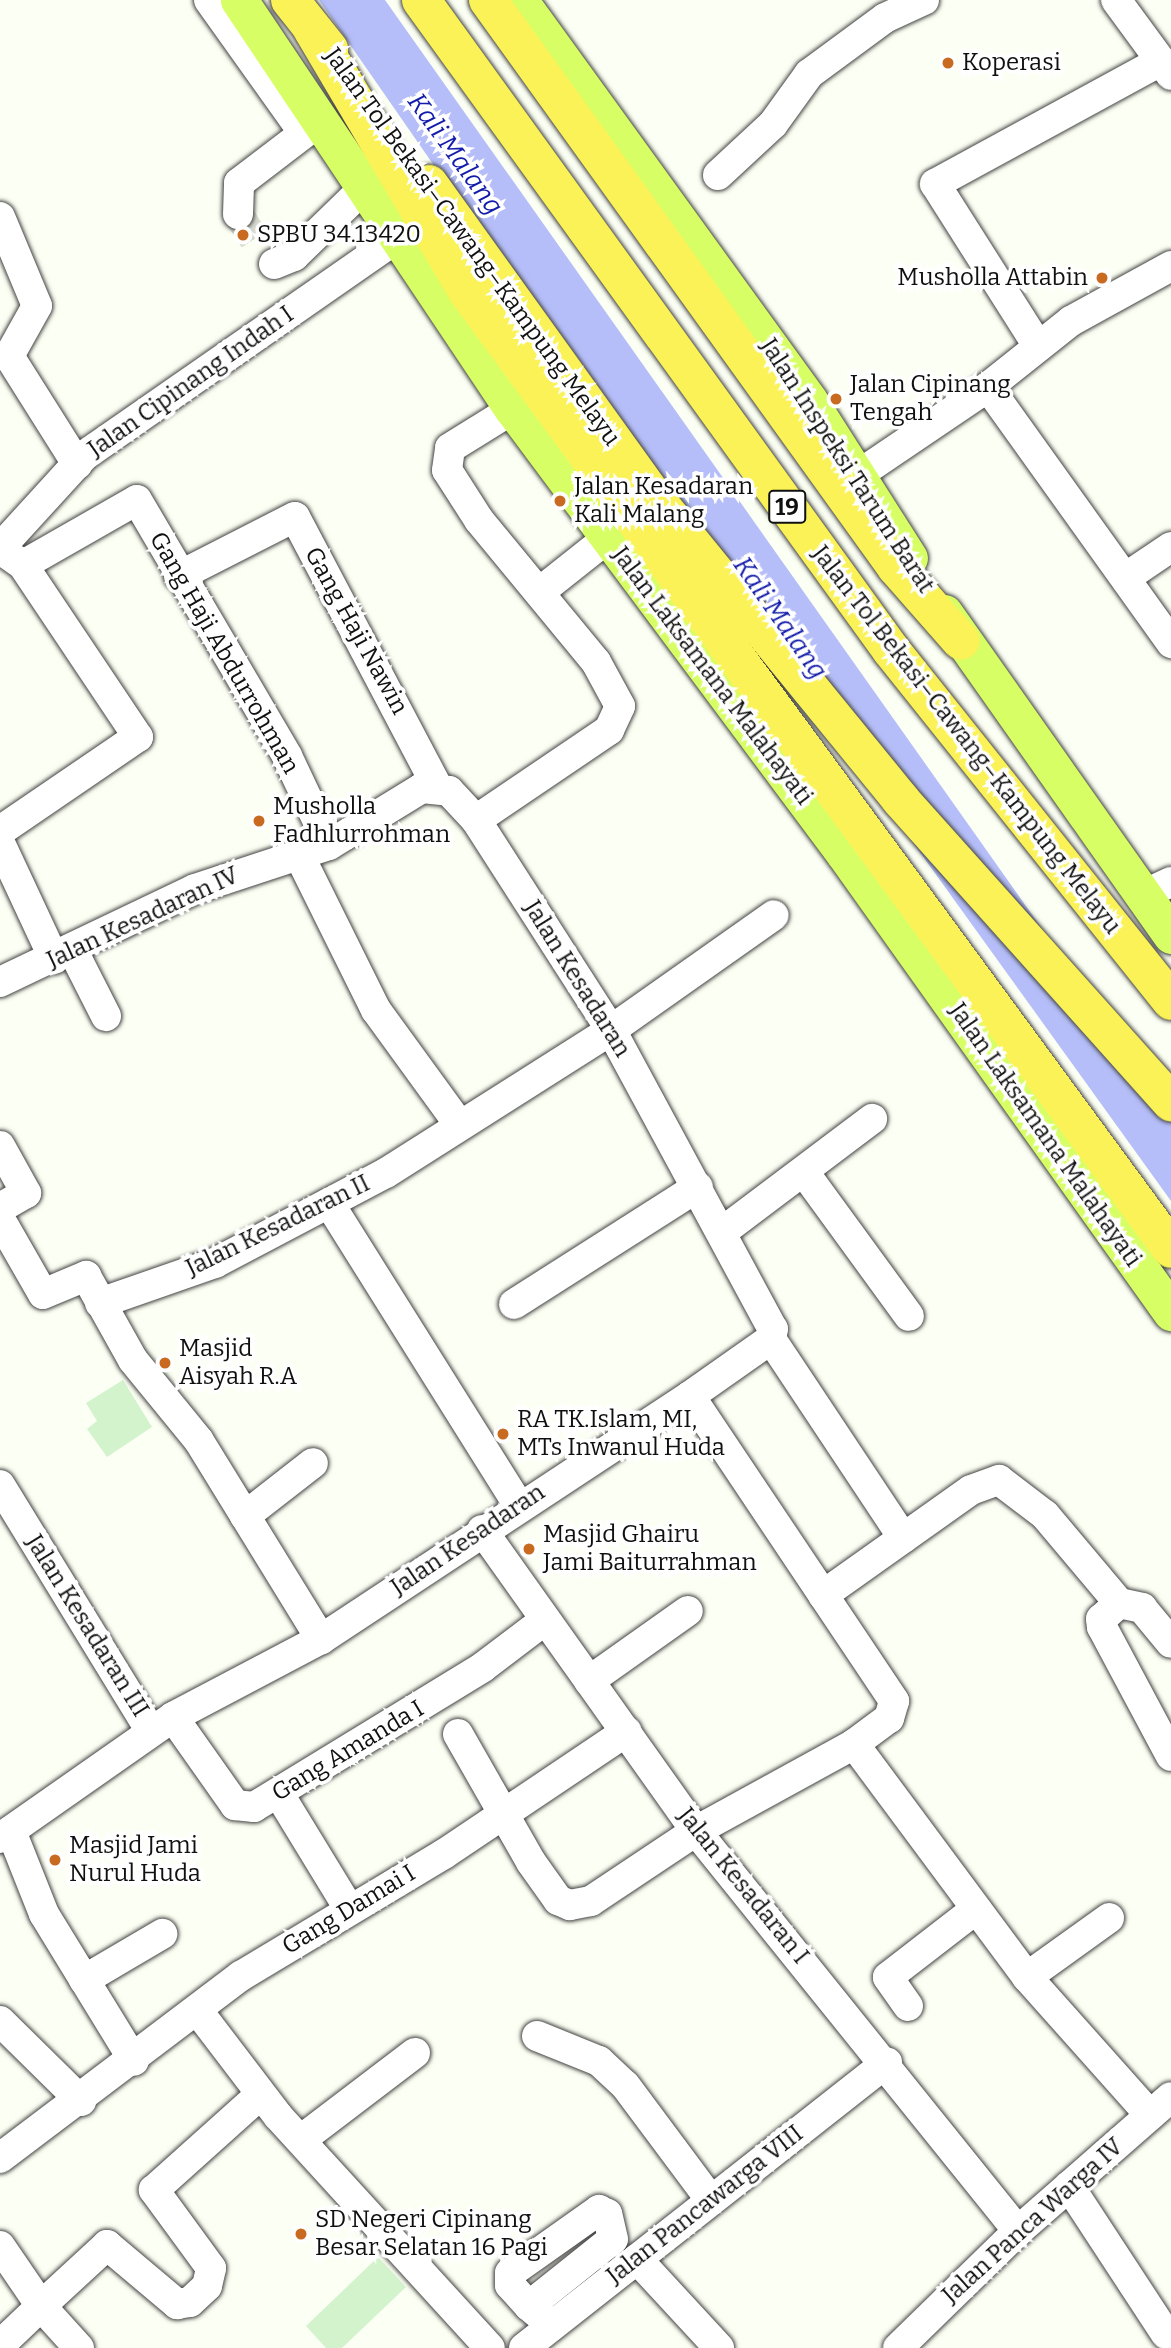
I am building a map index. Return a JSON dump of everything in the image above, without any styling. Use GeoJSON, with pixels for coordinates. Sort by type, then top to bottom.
{"type":"FeatureCollection","features":[{"type":"Feature","properties":{"kind":"highway","name":"Jalan Tol Bekasi–Cawang–Kampung Melayu"},"geometry":{"type":"LineString","coordinates":[[421,0],[891,650],[1171,1001]]}},
{"type":"Feature","properties":{"kind":"highway"},"geometry":{"type":"LineString","coordinates":[[488,0],[896,566],[961,641]]}},
{"type":"Feature","properties":{"kind":"highway","name":"Jalan Tol Bekasi–Cawang–Kampung Melayu"},"geometry":{"type":"LineString","coordinates":[[301,14],[654,498],[900,799],[1171,1102]]}},
{"type":"Feature","properties":{"kind":"highway"},"geometry":{"type":"LineString","coordinates":[[301,14],[469,294],[1171,1249]]}},
{"type":"Feature","properties":{"kind":"main road","name":"Jalan Laksamana Malahayati"},"geometry":{"type":"LineString","coordinates":[[239,0],[312,127],[365,187],[513,409],[844,853],[1171,1312]]}},
{"type":"Feature","properties":{"kind":"main road","name":"Jalan Inspeksi Tarum Barat"},"geometry":{"type":"LineString","coordinates":[[519,0],[858,475],[961,641],[1156,889],[1171,934]]}},
{"type":"Feature","properties":{"kind":"street"},"geometry":{"type":"LineString","coordinates":[[209,0],[312,127],[239,183],[238,214]]}},
{"type":"Feature","properties":{"kind":"street"},"geometry":{"type":"LineString","coordinates":[[718,175],[773,124],[809,74],[884,18],[925,0]]}},
{"type":"Feature","properties":{"kind":"street"},"geometry":{"type":"LineString","coordinates":[[1038,346],[935,184],[1166,68],[1116,0]]}},
{"type":"Feature","properties":{"kind":"street"},"geometry":{"type":"LineString","coordinates":[[266,256],[294,256],[365,187]]}},
{"type":"Feature","properties":{"kind":"street"},"geometry":{"type":"LineString","coordinates":[[0,217],[37,306],[9,356],[77,464]]}},
{"type":"Feature","properties":{"kind":"street","name":"Jalan Cipinang Indah I"},"geometry":{"type":"LineString","coordinates":[[8,554],[77,464],[400,236]]}},
{"type":"Feature","properties":{"kind":"street"},"geometry":{"type":"LineString","coordinates":[[858,475],[988,387],[1038,346],[1171,266]]}},
{"type":"Feature","properties":{"kind":"street"},"geometry":{"type":"LineString","coordinates":[[988,387],[1128,576],[1171,643]]}},
{"type":"Feature","properties":{"kind":"street"},"geometry":{"type":"LineString","coordinates":[[476,820],[609,730],[620,706],[596,662],[541,591],[479,520],[445,459],[462,439],[513,409]]}},
{"type":"Feature","properties":{"kind":"street","name":"Gang Haji Abdurrohman"},"geometry":{"type":"LineString","coordinates":[[8,554],[137,500],[286,757],[329,845]]}},
{"type":"Feature","properties":{"kind":"street","name":"Gang Haji Nawin"},"geometry":{"type":"LineString","coordinates":[[179,576],[295,517],[437,786]]}},
{"type":"Feature","properties":{"kind":"street"},"geometry":{"type":"LineString","coordinates":[[541,591],[609,537]]}},
{"type":"Feature","properties":{"kind":"street"},"geometry":{"type":"LineString","coordinates":[[1128,576],[1171,547]]}},
{"type":"Feature","properties":{"kind":"street"},"geometry":{"type":"LineString","coordinates":[[0,831],[138,737],[8,554]]}},
{"type":"Feature","properties":{"kind":"street","name":"Jalan Kesadaran"},"geometry":{"type":"LineString","coordinates":[[6,1835],[162,1724],[321,1639],[517,1504],[690,1396],[771,1339],[771,1317],[611,1030],[476,820],[437,786]]}},
{"type":"Feature","properties":{"kind":"street","name":"Jalan Kesadaran IV"},"geometry":{"type":"LineString","coordinates":[[0,982],[64,955],[195,889],[329,845],[422,788],[437,786]]}},
{"type":"Feature","properties":{"kind":"street"},"geometry":{"type":"LineString","coordinates":[[0,843],[64,955],[106,1016]]}},
{"type":"Feature","properties":{"kind":"street"},"geometry":{"type":"LineString","coordinates":[[299,855],[376,1010],[458,1123]]}},
{"type":"Feature","properties":{"kind":"street","name":"Jalan Kesadaran II"},"geometry":{"type":"LineString","coordinates":[[100,1303],[215,1262],[329,1203],[611,1030],[774,915]]}},
{"type":"Feature","properties":{"kind":"street"},"geometry":{"type":"LineString","coordinates":[[722,1232],[872,1119]]}},
{"type":"Feature","properties":{"kind":"street"},"geometry":{"type":"LineString","coordinates":[[0,1146],[26,1193],[0,1208]]}},
{"type":"Feature","properties":{"kind":"street"},"geometry":{"type":"LineString","coordinates":[[804,1172],[909,1316]]}},
{"type":"Feature","properties":{"kind":"street"},"geometry":{"type":"LineString","coordinates":[[514,1304],[698,1187]]}},
{"type":"Feature","properties":{"kind":"street"},"geometry":{"type":"LineString","coordinates":[[329,1203],[517,1504]]}},
{"type":"Feature","properties":{"kind":"street"},"geometry":{"type":"LineString","coordinates":[[0,1219],[41,1292],[83,1274],[132,1360],[200,1441],[321,1639]]}},
{"type":"Feature","properties":{"kind":"street"},"geometry":{"type":"LineString","coordinates":[[771,1339],[903,1538]]}},
{"type":"Feature","properties":{"kind":"street"},"geometry":{"type":"LineString","coordinates":[[458,1734],[503,1814],[551,1890],[570,1905],[591,1901],[696,1832],[854,1744],[889,1718],[894,1702],[690,1396]]}},
{"type":"Feature","properties":{"kind":"street"},"geometry":{"type":"LineString","coordinates":[[245,1516],[313,1463]]}},
{"type":"Feature","properties":{"kind":"street"},"geometry":{"type":"LineString","coordinates":[[823,1595],[971,1490],[999,1480],[1045,1515],[1119,1603],[1142,1608],[1171,1643]]}},
{"type":"Feature","properties":{"kind":"street","name":"Jalan Kesadaran III"},"geometry":{"type":"LineString","coordinates":[[1,1488],[162,1724]]}},
{"type":"Feature","properties":{"kind":"street","name":"Jalan Kesadaran I"},"geometry":{"type":"LineString","coordinates":[[482,1530],[696,1832],[887,2062],[1018,2231]]}},
{"type":"Feature","properties":{"kind":"street"},"geometry":{"type":"LineString","coordinates":[[1119,1603],[1101,1619],[1102,1627],[1171,1756]]}},
{"type":"Feature","properties":{"kind":"street"},"geometry":{"type":"LineString","coordinates":[[589,1681],[688,1611]]}},
{"type":"Feature","properties":{"kind":"street","name":"Gang Amanda I"},"geometry":{"type":"LineString","coordinates":[[162,1724],[240,1809],[279,1794],[483,1667],[545,1620]]}},
{"type":"Feature","properties":{"kind":"street","name":"Gang Damai I"},"geometry":{"type":"LineString","coordinates":[[0,2158],[198,2011],[348,1907],[503,1814],[627,1731]]}},
{"type":"Feature","properties":{"kind":"street"},"geometry":{"type":"LineString","coordinates":[[854,1744],[1027,1977],[1161,2106]]}},
{"type":"Feature","properties":{"kind":"street"},"geometry":{"type":"LineString","coordinates":[[279,1794],[348,1907]]}},
{"type":"Feature","properties":{"kind":"street"},"geometry":{"type":"LineString","coordinates":[[6,1835],[44,1914],[134,2061]]}},
{"type":"Feature","properties":{"kind":"street"},"geometry":{"type":"LineString","coordinates":[[908,2006],[888,1977],[976,1909]]}},
{"type":"Feature","properties":{"kind":"street"},"geometry":{"type":"LineString","coordinates":[[1027,1977],[1109,1918]]}},
{"type":"Feature","properties":{"kind":"street"},"geometry":{"type":"LineString","coordinates":[[85,1980],[162,1934]]}},
{"type":"Feature","properties":{"kind":"street"},"geometry":{"type":"LineString","coordinates":[[198,2011],[260,2095],[490,2348]]}},
{"type":"Feature","properties":{"kind":"street"},"geometry":{"type":"LineString","coordinates":[[0,2021],[80,2101]]}},
{"type":"Feature","properties":{"kind":"street"},"geometry":{"type":"LineString","coordinates":[[537,2036],[599,2060],[625,2085],[710,2199]]}},
{"type":"Feature","properties":{"kind":"street"},"geometry":{"type":"LineString","coordinates":[[302,2139],[415,2053]]}},
{"type":"Feature","properties":{"kind":"street","name":"Jalan Pancawarga VIII"},"geometry":{"type":"LineString","coordinates":[[524,2348],[887,2062]]}},
{"type":"Feature","properties":{"kind":"street"},"geometry":{"type":"LineString","coordinates":[[0,2345],[107,2245],[177,2304],[197,2297],[211,2269],[154,2190],[260,2095]]}},
{"type":"Feature","properties":{"kind":"street","name":"Jalan Panca Warga IV"},"geometry":{"type":"LineString","coordinates":[[898,2348],[1018,2231],[1161,2106]]}},
{"type":"Feature","properties":{"kind":"street"},"geometry":{"type":"LineString","coordinates":[[1069,2186],[1162,2342]]}},
{"type":"Feature","properties":{"kind":"street"},"geometry":{"type":"LineString","coordinates":[[0,2246],[41,2306],[79,2348]]}},
{"type":"Feature","properties":{"kind":"street"},"geometry":{"type":"LineString","coordinates":[[638,2259],[719,2348]]}},
{"type":"Feature","properties":{"kind":"street"},"geometry":{"type":"LineString","coordinates":[[529,2306],[552,2325]]}},
{"type":"Feature","properties":{"kind":"green space"},"geometry":{"type":"Polygon","coordinates":[[[123,1380],[152,1427],[107,1457],[87,1429],[97,1421],[86,1403],[123,1380]]]}},
{"type":"Feature","properties":{"kind":"green space"},"geometry":{"type":"Polygon","coordinates":[[[378,2257],[406,2287],[342,2348],[326,2348],[306,2326],[378,2257]]]}},
{"type":"Feature","properties":{"kind":"water","name":"Kali Malang"},"geometry":{"type":"Polygon","coordinates":[[[319,0],[385,0],[1171,1111],[1171,1201],[667,501],[319,0]]]}},
{"type":"Feature","properties":{"kind":"tunnel"},"geometry":{"type":"LineString","coordinates":[[238,214],[260,248]]}},
{"type":"Feature","properties":{"kind":"place","name":"Koperasi"},"geometry":{"type":"Point","coordinates":[948,63]}},
{"type":"Feature","properties":{"kind":"place","name":"SPBU 34.13420"},"geometry":{"type":"Point","coordinates":[243,235]}},
{"type":"Feature","properties":{"kind":"place","name":"Musholla Attabin"},"geometry":{"type":"Point","coordinates":[1102,278]}},
{"type":"Feature","properties":{"kind":"place","name":"Jalan Cipinang Tengah"},"geometry":{"type":"Point","coordinates":[836,399]}},
{"type":"Feature","properties":{"kind":"place","name":"Jalan Kesadaran Kali Malang"},"geometry":{"type":"Point","coordinates":[560,501]}},
{"type":"Feature","properties":{"kind":"place","name":"Musholla Fadhlurrohman"},"geometry":{"type":"Point","coordinates":[259,821]}},
{"type":"Feature","properties":{"kind":"place","name":"Masjid Aisyah R.A"},"geometry":{"type":"Point","coordinates":[165,1363]}},
{"type":"Feature","properties":{"kind":"place","name":"RA TK.Islam, MI, MTs Inwanul Huda"},"geometry":{"type":"Point","coordinates":[503,1434]}},
{"type":"Feature","properties":{"kind":"place","name":"Masjid Ghairu Jami Baiturrahman"},"geometry":{"type":"Point","coordinates":[529,1549]}},
{"type":"Feature","properties":{"kind":"place","name":"Masjid Jami Nurul Huda"},"geometry":{"type":"Point","coordinates":[55,1860]}},
{"type":"Feature","properties":{"kind":"place","name":"SD Negeri Cipinang Besar Selatan 16 Pagi"},"geometry":{"type":"Point","coordinates":[301,2234]}}]}
